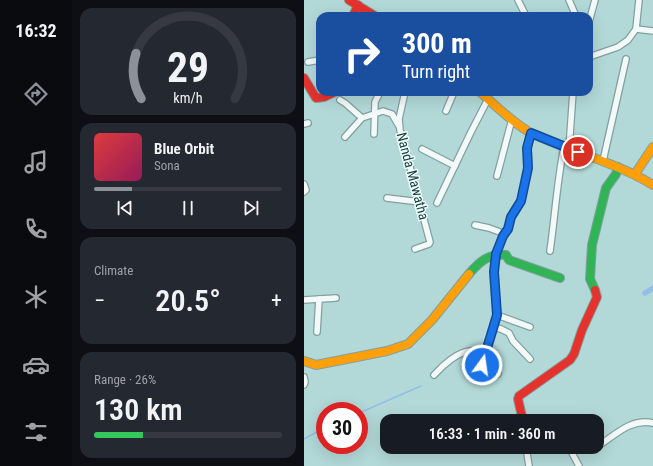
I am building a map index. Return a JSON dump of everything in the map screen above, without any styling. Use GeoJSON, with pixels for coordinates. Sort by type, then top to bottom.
{"type":"FeatureCollection","features":[{"type":"Feature","properties":{"kind":"street"},"geometry":{"type":"LineString","coordinates":[[349,0],[369,12]]}},
{"type":"Feature","properties":{"kind":"street"},"geometry":{"type":"LineString","coordinates":[[518,0],[524,12]]}},
{"type":"Feature","properties":{"kind":"street"},"geometry":{"type":"LineString","coordinates":[[569,0],[574,12]]}},
{"type":"Feature","properties":{"kind":"street"},"geometry":{"type":"LineString","coordinates":[[592,12],[595,0]]}},
{"type":"Feature","properties":{"kind":"street"},"geometry":{"type":"LineString","coordinates":[[593,56],[618,47],[628,40],[636,28],[639,0]]}},
{"type":"Feature","properties":{"kind":"street"},"geometry":{"type":"LineString","coordinates":[[355,12],[358,5]]}},
{"type":"Feature","properties":{"kind":"street"},"geometry":{"type":"LineString","coordinates":[[636,28],[653,31]]}},
{"type":"Feature","properties":{"kind":"street"},"geometry":{"type":"LineString","coordinates":[[603,161],[626,59]]}},
{"type":"Feature","properties":{"kind":"street"},"geometry":{"type":"LineString","coordinates":[[308,62],[316,61]]}},
{"type":"Feature","properties":{"kind":"street"},"geometry":{"type":"LineString","coordinates":[[304,78],[316,98],[326,96]]}},
{"type":"Feature","properties":{"kind":"street"},"geometry":{"type":"LineString","coordinates":[[374,134],[375,102],[378,96]]}},
{"type":"Feature","properties":{"kind":"street","name":"Nanda Mawatha"},"geometry":{"type":"LineString","coordinates":[[404,96],[399,119],[400,128],[430,242],[429,244],[415,249]]}},
{"type":"Feature","properties":{"kind":"street"},"geometry":{"type":"LineString","coordinates":[[446,111],[452,96]]}},
{"type":"Feature","properties":{"kind":"street"},"geometry":{"type":"LineString","coordinates":[[485,96],[531,133],[635,174],[653,185]]}},
{"type":"Feature","properties":{"kind":"street"},"geometry":{"type":"LineString","coordinates":[[550,252],[559,171],[567,148],[573,96]]}},
{"type":"Feature","properties":{"kind":"street"},"geometry":{"type":"LineString","coordinates":[[437,203],[488,99]]}},
{"type":"Feature","properties":{"kind":"street"},"geometry":{"type":"LineString","coordinates":[[340,100],[346,103],[362,118]]}},
{"type":"Feature","properties":{"kind":"street"},"geometry":{"type":"LineString","coordinates":[[345,138],[362,118],[383,111],[392,114],[400,128]]}},
{"type":"Feature","properties":{"kind":"street"},"geometry":{"type":"LineString","coordinates":[[496,176],[512,119]]}},
{"type":"Feature","properties":{"kind":"street"},"geometry":{"type":"LineString","coordinates":[[498,374],[483,367],[482,365],[484,354],[497,315],[494,272],[496,254],[503,236],[508,229],[511,217],[521,201],[528,168],[527,148],[531,133]]}},
{"type":"Feature","properties":{"kind":"street"},"geometry":{"type":"LineString","coordinates":[[635,174],[653,147]]}},
{"type":"Feature","properties":{"kind":"street"},"geometry":{"type":"LineString","coordinates":[[422,149],[455,166]]}},
{"type":"Feature","properties":{"kind":"street"},"geometry":{"type":"LineString","coordinates":[[521,414],[518,399],[519,396],[570,360],[574,354],[597,297],[590,279],[589,271],[593,237],[606,188],[616,174],[618,167]]}},
{"type":"Feature","properties":{"kind":"street"},"geometry":{"type":"LineString","coordinates":[[304,184],[306,190],[304,192]]}},
{"type":"Feature","properties":{"kind":"street"},"geometry":{"type":"LineString","coordinates":[[387,198],[420,202]]}},
{"type":"Feature","properties":{"kind":"street"},"geometry":{"type":"LineString","coordinates":[[475,225],[505,234]]}},
{"type":"Feature","properties":{"kind":"street"},"geometry":{"type":"LineString","coordinates":[[304,361],[316,365],[387,351],[408,344],[432,320],[476,265],[484,259],[496,254],[506,255],[509,260],[560,278]]}},
{"type":"Feature","properties":{"kind":"street"},"geometry":{"type":"LineString","coordinates":[[304,300],[336,298]]}},
{"type":"Feature","properties":{"kind":"street"},"geometry":{"type":"LineString","coordinates":[[317,332],[319,299]]}},
{"type":"Feature","properties":{"kind":"street"},"geometry":{"type":"LineString","coordinates":[[497,315],[530,327]]}},
{"type":"Feature","properties":{"kind":"street"},"geometry":{"type":"LineString","coordinates":[[493,327],[509,333],[513,341],[530,359]]}},
{"type":"Feature","properties":{"kind":"street"},"geometry":{"type":"LineString","coordinates":[[434,375],[448,361],[467,352],[471,351],[484,354]]}},
{"type":"Feature","properties":{"kind":"street"},"geometry":{"type":"LineString","coordinates":[[304,377],[304,385]]}},
{"type":"Feature","properties":{"kind":"street"},"geometry":{"type":"LineString","coordinates":[[604,443],[631,424],[647,422],[653,423]]}},
{"type":"Feature","properties":{"kind":"street"},"geometry":{"type":"LineString","coordinates":[[527,454],[528,466]]}},
{"type":"Feature","properties":{"kind":"street"},"geometry":{"type":"LineString","coordinates":[[573,454],[579,466]]}},
{"type":"Feature","properties":{"kind":"waterway"},"geometry":{"type":"LineString","coordinates":[[645,293],[653,288]]}},
{"type":"Feature","properties":{"kind":"waterway"},"geometry":{"type":"LineString","coordinates":[[368,409],[421,386]]}},
{"type":"Feature","properties":{"kind":"waterway"},"geometry":{"type":"LineString","coordinates":[[304,439],[316,432]]}},
{"type":"Feature","properties":{"kind":"traffic: fast"},"geometry":{"type":"LineString","coordinates":[[595,290],[590,279],[592,245],[606,188],[616,174],[618,167]]}},
{"type":"Feature","properties":{"kind":"traffic: fast"},"geometry":{"type":"LineString","coordinates":[[469,274],[485,259],[494,255],[506,255],[509,260],[560,278]]}},
{"type":"Feature","properties":{"kind":"traffic: slow"},"geometry":{"type":"LineString","coordinates":[[485,96],[512,120],[533,134],[624,170],[653,185]]}},
{"type":"Feature","properties":{"kind":"traffic: slow"},"geometry":{"type":"LineString","coordinates":[[635,174],[653,147]]}},
{"type":"Feature","properties":{"kind":"traffic: slow"},"geometry":{"type":"LineString","coordinates":[[304,361],[316,365],[387,351],[408,344],[432,320],[469,274]]}},
{"type":"Feature","properties":{"kind":"traffic: jam"},"geometry":{"type":"LineString","coordinates":[[349,0],[368,12]]}},
{"type":"Feature","properties":{"kind":"traffic: jam"},"geometry":{"type":"LineString","coordinates":[[355,12],[358,5]]}},
{"type":"Feature","properties":{"kind":"traffic: jam"},"geometry":{"type":"LineString","coordinates":[[304,78],[316,98],[326,96]]}},
{"type":"Feature","properties":{"kind":"traffic: jam"},"geometry":{"type":"LineString","coordinates":[[521,414],[518,399],[519,396],[570,360],[574,354],[582,330],[597,297],[595,290]]}},
{"type":"Feature","properties":{"kind":"route"},"geometry":{"type":"LineString","coordinates":[[482,365],[484,354],[497,315],[494,263],[497,250],[508,229],[511,217],[521,201],[528,168],[527,148],[531,133],[578,152]]}}]}
